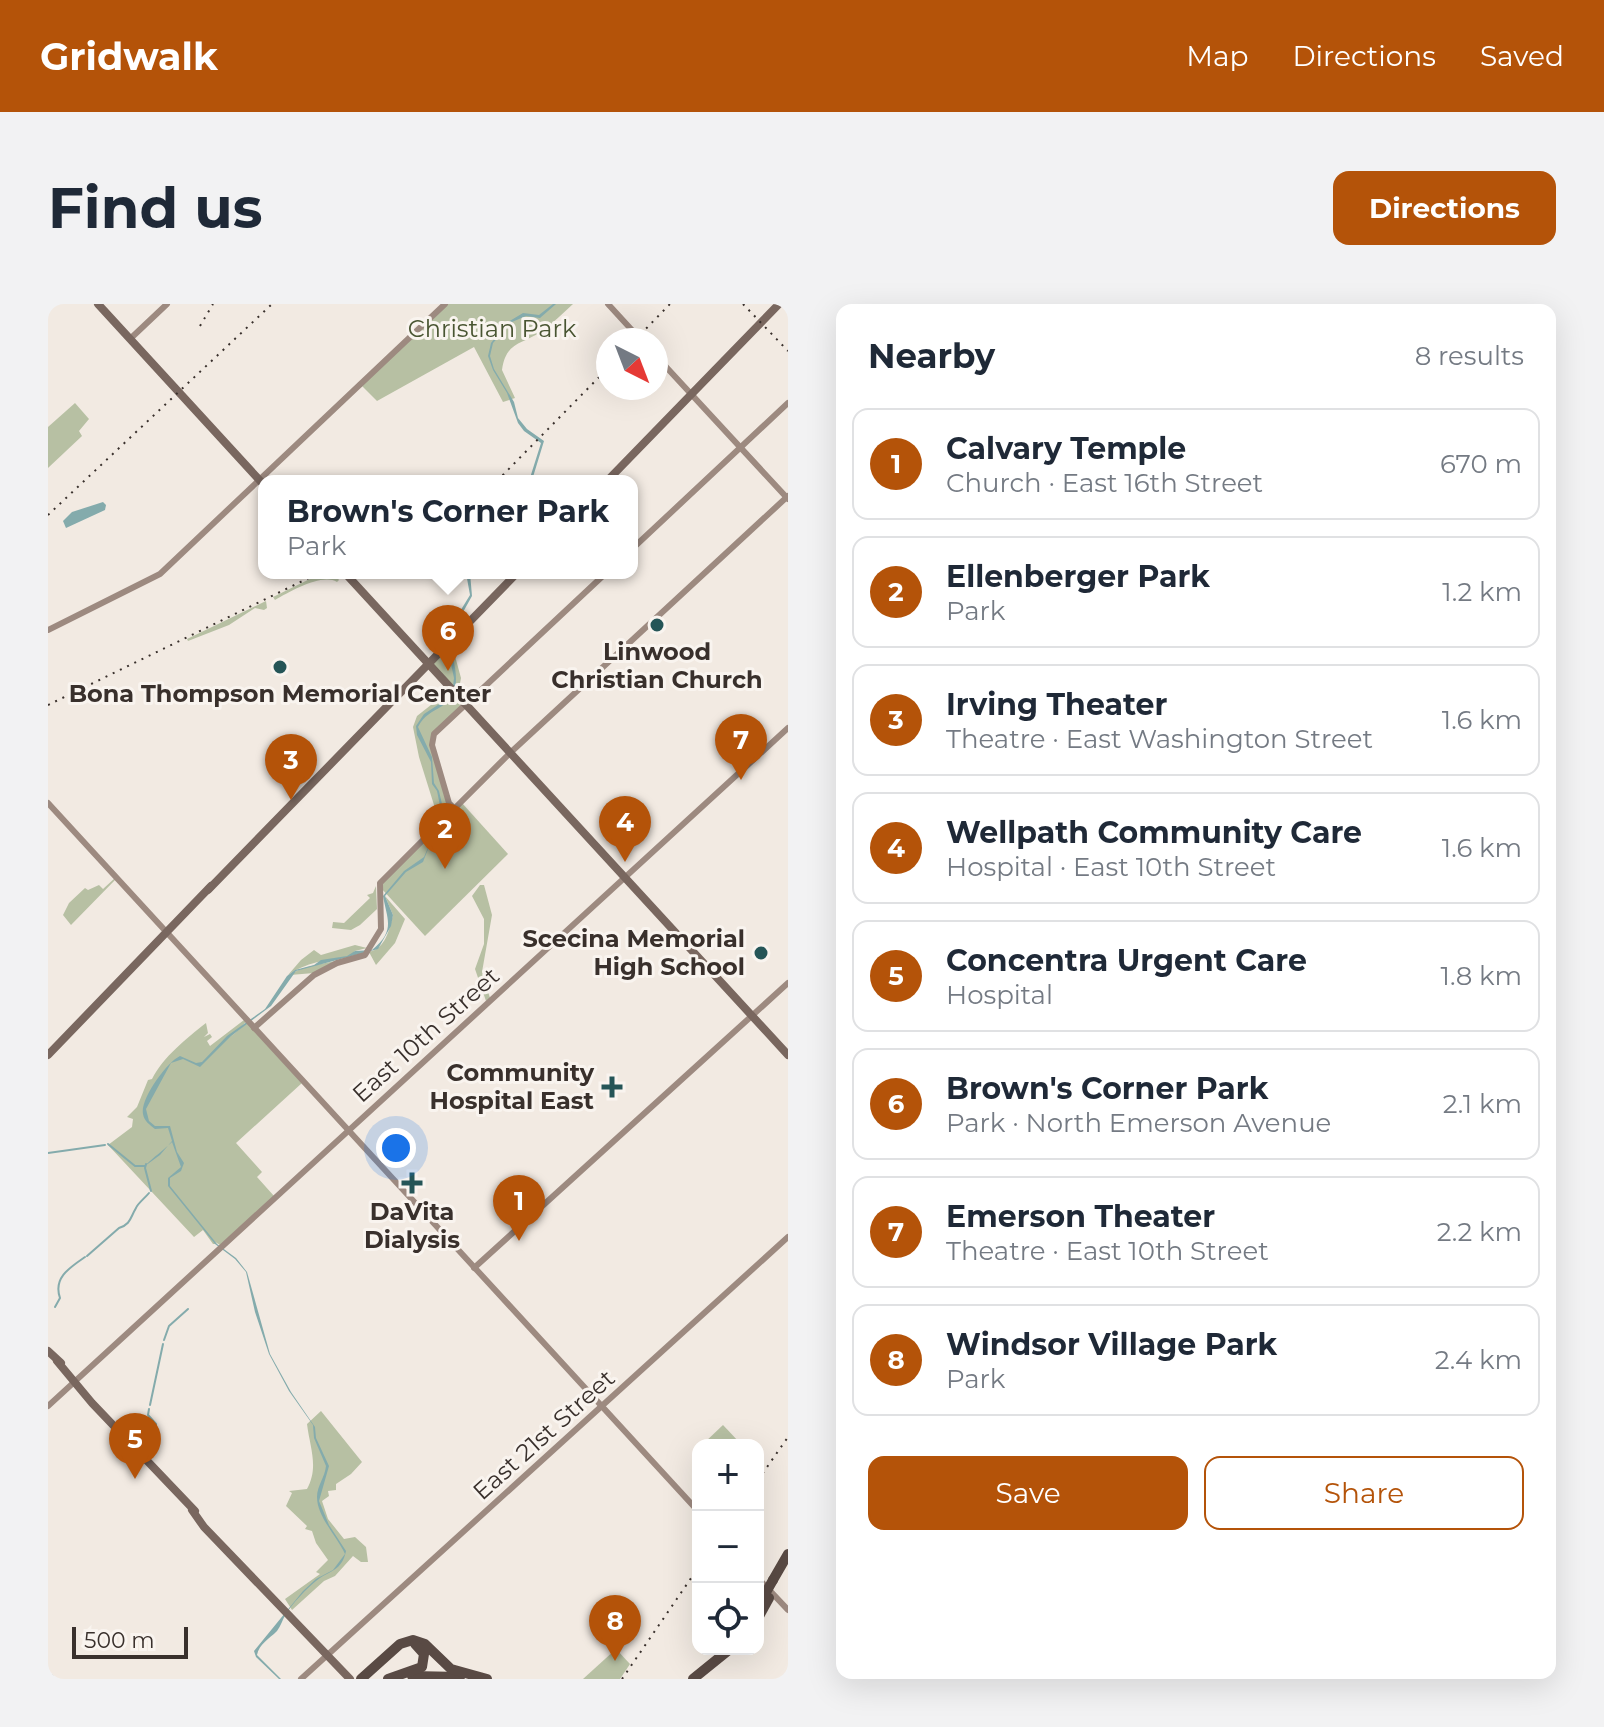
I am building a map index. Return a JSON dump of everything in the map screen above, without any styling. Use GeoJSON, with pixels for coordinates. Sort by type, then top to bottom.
{"type":"FeatureCollection","features":[{"type":"Feature","properties":{"kind":"highway"},"geometry":{"type":"LineString","coordinates":[[775,1583],[788,1554]]}},
{"type":"Feature","properties":{"kind":"highway"},"geometry":{"type":"LineString","coordinates":[[764,1603],[788,1565]]}},
{"type":"Feature","properties":{"kind":"highway"},"geometry":{"type":"LineString","coordinates":[[764,1599],[767,1596]]}},
{"type":"Feature","properties":{"kind":"highway"},"geometry":{"type":"LineString","coordinates":[[363,1679],[400,1644],[415,1640],[425,1644],[449,1668],[487,1679]]}},
{"type":"Feature","properties":{"kind":"highway"},"geometry":{"type":"LineString","coordinates":[[363,1679],[402,1646],[413,1644],[422,1649],[425,1659],[421,1667],[391,1679]]}},
{"type":"Feature","properties":{"kind":"highway"},"geometry":{"type":"LineString","coordinates":[[693,1679],[723,1655]]}},
{"type":"Feature","properties":{"kind":"highway"},"geometry":{"type":"LineString","coordinates":[[704,1679],[730,1655]]}},
{"type":"Feature","properties":{"kind":"highway"},"geometry":{"type":"LineString","coordinates":[[391,1679],[434,1674],[478,1679]]}},
{"type":"Feature","properties":{"kind":"main road"},"geometry":{"type":"LineString","coordinates":[[98,304],[258,479]]}},
{"type":"Feature","properties":{"kind":"main road"},"geometry":{"type":"LineString","coordinates":[[130,339],[167,304]]}},
{"type":"Feature","properties":{"kind":"main road"},"geometry":{"type":"LineString","coordinates":[[268,475],[445,304]]}},
{"type":"Feature","properties":{"kind":"main road"},"geometry":{"type":"LineString","coordinates":[[608,304],[630,328]]}},
{"type":"Feature","properties":{"kind":"main road"},"geometry":{"type":"LineString","coordinates":[[613,475],[779,304]]}},
{"type":"Feature","properties":{"kind":"main road"},"geometry":{"type":"LineString","coordinates":[[251,1024],[314,975],[367,952],[381,929],[380,883],[510,753],[787,497],[668,369]]}},
{"type":"Feature","properties":{"kind":"main road"},"geometry":{"type":"LineString","coordinates":[[638,543],[788,403]]}},
{"type":"Feature","properties":{"kind":"main road"},"geometry":{"type":"LineString","coordinates":[[48,630],[160,574],[258,485]]}},
{"type":"Feature","properties":{"kind":"main road"},"geometry":{"type":"LineString","coordinates":[[350,579],[788,1057]]}},
{"type":"Feature","properties":{"kind":"main road"},"geometry":{"type":"LineString","coordinates":[[48,1055],[511,579]]}},
{"type":"Feature","properties":{"kind":"main road"},"geometry":{"type":"LineString","coordinates":[[454,808],[449,803],[432,743],[434,735],[600,579]]}},
{"type":"Feature","properties":{"kind":"main road","name":"East 10th Street"},"geometry":{"type":"LineString","coordinates":[[48,1406],[788,728]]}},
{"type":"Feature","properties":{"kind":"main road"},"geometry":{"type":"LineString","coordinates":[[48,803],[692,1505]]}},
{"type":"Feature","properties":{"kind":"main road"},"geometry":{"type":"LineString","coordinates":[[474,1268],[788,983]]}},
{"type":"Feature","properties":{"kind":"main road","name":"East 21st Street"},"geometry":{"type":"LineString","coordinates":[[304,1679],[788,1237]]}},
{"type":"Feature","properties":{"kind":"main road"},"geometry":{"type":"LineString","coordinates":[[48,1351],[347,1679]]}},
{"type":"Feature","properties":{"kind":"main road"},"geometry":{"type":"LineString","coordinates":[[764,1582],[788,1608]]}},
{"type":"Feature","properties":{"kind":"green space","name":"Christian Park"},"geometry":{"type":"Polygon","coordinates":[[[448,304],[573,304],[542,331],[516,345],[507,354],[502,370],[515,398],[503,402],[474,347],[377,401],[361,385],[448,304]]]}},
{"type":"Feature","properties":{"kind":"green space"},"geometry":{"type":"Polygon","coordinates":[[[75,403],[89,419],[79,431],[82,436],[48,468],[48,427],[75,403]]]}},
{"type":"Feature","properties":{"kind":"green space"},"geometry":{"type":"Polygon","coordinates":[[[310,579],[339,580],[315,581],[275,600],[273,597],[310,579]]]}},
{"type":"Feature","properties":{"kind":"green space"},"geometry":{"type":"Polygon","coordinates":[[[266,601],[267,608],[264,610],[255,608],[229,625],[187,639],[266,601]]]}},
{"type":"Feature","properties":{"kind":"green space"},"geometry":{"type":"Polygon","coordinates":[[[452,645],[461,678],[458,694],[432,665],[452,645]]]}},
{"type":"Feature","properties":{"kind":"green space"},"geometry":{"type":"Polygon","coordinates":[[[445,686],[463,705],[431,737],[450,810],[439,821],[413,727],[417,716],[436,701],[445,686]]]}},
{"type":"Feature","properties":{"kind":"green space"},"geometry":{"type":"Polygon","coordinates":[[[462,803],[508,854],[425,936],[381,888],[382,883],[462,803]]]}},
{"type":"Feature","properties":{"kind":"green space"},"geometry":{"type":"Polygon","coordinates":[[[115,878],[71,925],[63,915],[69,903],[85,888],[88,890],[99,885],[103,889],[115,878]]]}},
{"type":"Feature","properties":{"kind":"green space"},"geometry":{"type":"Polygon","coordinates":[[[480,885],[484,885],[492,915],[482,972],[490,998],[486,1001],[475,969],[484,944],[484,919],[472,896],[480,885]]]}},
{"type":"Feature","properties":{"kind":"green space"},"geometry":{"type":"Polygon","coordinates":[[[376,886],[377,909],[351,930],[332,928],[333,922],[344,923],[370,898],[367,895],[373,893],[376,886]]]}},
{"type":"Feature","properties":{"kind":"green space"},"geometry":{"type":"Polygon","coordinates":[[[385,896],[405,919],[395,943],[376,965],[369,952],[383,942],[393,915],[385,896]]]}},
{"type":"Feature","properties":{"kind":"green space"},"geometry":{"type":"Polygon","coordinates":[[[355,945],[367,948],[355,951],[347,959],[314,973],[290,975],[304,968],[347,957],[325,960],[294,971],[288,975],[314,950],[321,955],[355,945]]]}},
{"type":"Feature","properties":{"kind":"green space"},"geometry":{"type":"Polygon","coordinates":[[[244,1020],[246,1022],[230,1037],[247,1023],[302,1083],[236,1143],[262,1172],[257,1177],[274,1196],[220,1245],[212,1240],[216,1244],[213,1244],[203,1230],[194,1237],[108,1145],[132,1127],[133,1119],[127,1117],[137,1107],[148,1080],[183,1042],[206,1023],[208,1033],[204,1037],[210,1034],[212,1037],[207,1041],[210,1046],[244,1020]]]}},
{"type":"Feature","properties":{"kind":"green space"},"geometry":{"type":"Polygon","coordinates":[[[321,1411],[362,1462],[336,1484],[336,1490],[328,1491],[329,1496],[322,1501],[328,1519],[344,1539],[355,1537],[366,1547],[368,1562],[361,1562],[353,1556],[335,1576],[324,1581],[292,1610],[285,1599],[320,1574],[316,1572],[328,1560],[312,1531],[305,1529],[307,1526],[286,1506],[292,1493],[289,1491],[307,1489],[311,1481],[313,1457],[307,1424],[321,1411]]]}},
{"type":"Feature","properties":{"kind":"green space"},"geometry":{"type":"Polygon","coordinates":[[[723,1425],[736,1439],[708,1439],[723,1425]]]}},
{"type":"Feature","properties":{"kind":"green space"},"geometry":{"type":"Polygon","coordinates":[[[616,1649],[630,1664],[620,1679],[583,1679],[616,1649]]]}},
{"type":"Feature","properties":{"kind":"water"},"geometry":{"type":"Polygon","coordinates":[[[556,304],[540,318],[526,316],[512,322],[493,343],[490,356],[494,369],[514,402],[518,418],[544,441],[534,475],[531,475],[541,443],[518,423],[488,356],[491,343],[508,322],[523,313],[539,315],[556,304]]]}},
{"type":"Feature","properties":{"kind":"water"},"geometry":{"type":"Polygon","coordinates":[[[103,502],[105,510],[66,528],[63,521],[72,512],[103,502]]]}},
{"type":"Feature","properties":{"kind":"water"},"geometry":{"type":"Polygon","coordinates":[[[467,579],[471,579],[472,596],[448,639],[455,665],[454,692],[449,700],[425,717],[418,727],[432,757],[434,783],[439,791],[448,830],[428,849],[423,862],[406,872],[385,896],[393,915],[391,926],[378,949],[296,971],[271,1006],[231,1036],[200,1067],[183,1059],[171,1063],[146,1109],[149,1121],[155,1126],[170,1126],[177,1152],[184,1163],[181,1171],[170,1178],[170,1186],[217,1244],[236,1258],[247,1272],[270,1354],[315,1427],[316,1438],[329,1466],[319,1501],[329,1525],[346,1551],[344,1558],[335,1569],[316,1581],[296,1601],[277,1631],[258,1651],[257,1655],[281,1679],[256,1657],[254,1651],[303,1591],[316,1579],[333,1570],[345,1554],[324,1519],[318,1504],[317,1493],[326,1466],[314,1438],[313,1425],[289,1391],[269,1354],[246,1272],[215,1244],[168,1186],[168,1178],[181,1167],[172,1142],[168,1146],[172,1141],[168,1128],[155,1129],[143,1114],[150,1091],[168,1065],[180,1056],[196,1063],[202,1062],[227,1036],[265,1009],[287,976],[295,970],[355,951],[372,950],[387,931],[388,918],[383,896],[404,871],[424,857],[431,841],[445,830],[437,791],[432,784],[431,762],[417,735],[416,726],[424,714],[447,699],[453,686],[445,636],[470,595],[467,579]]]}},
{"type":"Feature","properties":{"kind":"waterway"},"geometry":{"type":"LineString","coordinates":[[108,1144],[135,1166],[145,1166]]}},
{"type":"Feature","properties":{"kind":"waterway"},"geometry":{"type":"LineString","coordinates":[[48,1153],[105,1145]]}},
{"type":"Feature","properties":{"kind":"waterway"},"geometry":{"type":"LineString","coordinates":[[146,1164],[151,1191]]}},
{"type":"Feature","properties":{"kind":"waterway"},"geometry":{"type":"LineString","coordinates":[[87,1256],[128,1223],[149,1193]]}},
{"type":"Feature","properties":{"kind":"waterway"},"geometry":{"type":"LineString","coordinates":[[55,1307],[60,1298],[61,1279],[85,1257]]}},
{"type":"Feature","properties":{"kind":"waterway"},"geometry":{"type":"LineString","coordinates":[[164,1340],[169,1326],[188,1309]]}},
{"type":"Feature","properties":{"kind":"waterway"},"geometry":{"type":"LineString","coordinates":[[150,1405],[163,1344]]}},
{"type":"Feature","properties":{"kind":"waterway"},"geometry":{"type":"LineString","coordinates":[[149,1409],[148,1415],[156,1428]]}},
{"type":"Feature","properties":{"kind":"railway"},"geometry":{"type":"LineString","coordinates":[[200,326],[213,304]]}},
{"type":"Feature","properties":{"kind":"railway"},"geometry":{"type":"LineString","coordinates":[[48,515],[272,304]]}},
{"type":"Feature","properties":{"kind":"railway"},"geometry":{"type":"LineString","coordinates":[[647,328],[670,304]]}},
{"type":"Feature","properties":{"kind":"railway"},"geometry":{"type":"LineString","coordinates":[[743,304],[788,351]]}},
{"type":"Feature","properties":{"kind":"railway"},"geometry":{"type":"LineString","coordinates":[[503,475],[596,380]]}},
{"type":"Feature","properties":{"kind":"railway"},"geometry":{"type":"LineString","coordinates":[[48,705],[307,579]]}},
{"type":"Feature","properties":{"kind":"railway"},"geometry":{"type":"LineString","coordinates":[[764,1471],[788,1437]]}},
{"type":"Feature","properties":{"kind":"railway"},"geometry":{"type":"LineString","coordinates":[[622,1679],[692,1577]]}},
{"type":"Feature","properties":{"kind":"place","name":"Linwood Christian Church"},"geometry":{"type":"Point","coordinates":[657,625]}},
{"type":"Feature","properties":{"kind":"place","name":"Bona Thompson Memorial Center"},"geometry":{"type":"Point","coordinates":[280,667]}},
{"type":"Feature","properties":{"kind":"place","name":"Brown's Corner Park"},"geometry":{"type":"Point","coordinates":[448,671]}},
{"type":"Feature","properties":{"kind":"place","name":"Emerson Theater"},"geometry":{"type":"Point","coordinates":[741,780]}},
{"type":"Feature","properties":{"kind":"place","name":"Irving Theater"},"geometry":{"type":"Point","coordinates":[291,800]}},
{"type":"Feature","properties":{"kind":"place","name":"Wellpath Community Care"},"geometry":{"type":"Point","coordinates":[625,862]}},
{"type":"Feature","properties":{"kind":"place","name":"Ellenberger Park"},"geometry":{"type":"Point","coordinates":[445,869]}},
{"type":"Feature","properties":{"kind":"place","name":"Scecina Memorial High School"},"geometry":{"type":"Point","coordinates":[761,953]}},
{"type":"Feature","properties":{"kind":"place","name":"Community Hospital East"},"geometry":{"type":"Point","coordinates":[612,1087]}},
{"type":"Feature","properties":{"kind":"place","name":"DaVita Dialysis"},"geometry":{"type":"Point","coordinates":[412,1183]}},
{"type":"Feature","properties":{"kind":"place","name":"Calvary Temple"},"geometry":{"type":"Point","coordinates":[519,1241]}},
{"type":"Feature","properties":{"kind":"place","name":"Concentra Urgent Care"},"geometry":{"type":"Point","coordinates":[135,1479]}},
{"type":"Feature","properties":{"kind":"place","name":"Windsor Village Park"},"geometry":{"type":"Point","coordinates":[615,1661]}}]}
